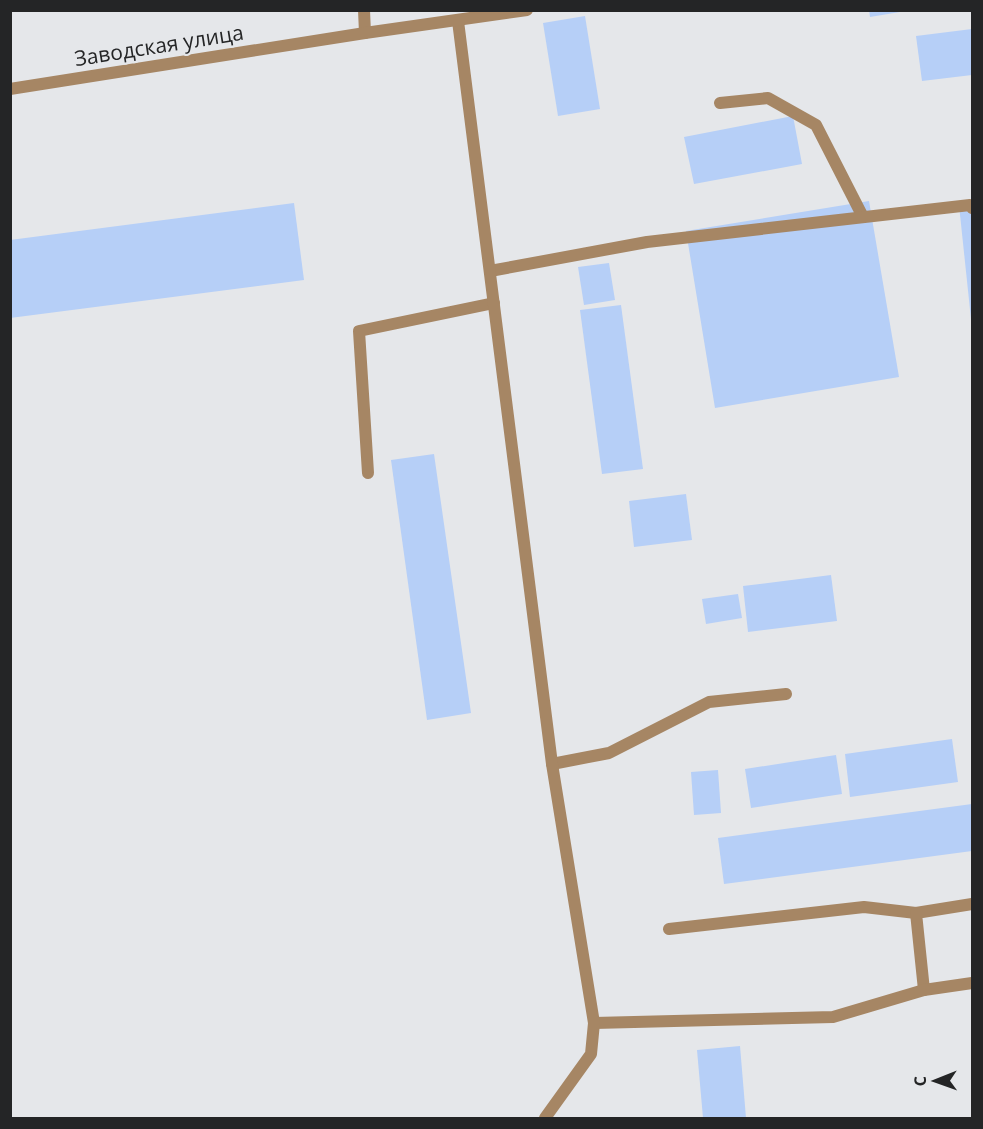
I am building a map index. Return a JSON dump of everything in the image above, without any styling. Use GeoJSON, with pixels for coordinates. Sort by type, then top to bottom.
{"type":"FeatureCollection","features":[{"type":"Feature","properties":{"kind":"street"},"geometry":{"type":"LineString","coordinates":[[364,10],[365,33]]}},
{"type":"Feature","properties":{"kind":"street","name":"Заводская улица"},"geometry":{"type":"LineString","coordinates":[[10,89],[527,10]]}},
{"type":"Feature","properties":{"kind":"street"},"geometry":{"type":"LineString","coordinates":[[458,21],[552,764],[594,1023],[591,1054],[545,1119]]}},
{"type":"Feature","properties":{"kind":"street"},"geometry":{"type":"LineString","coordinates":[[720,103],[768,98],[816,125],[863,217]]}},
{"type":"Feature","properties":{"kind":"street"},"geometry":{"type":"LineString","coordinates":[[490,271],[647,242],[970,205],[972,208]]}},
{"type":"Feature","properties":{"kind":"street"},"geometry":{"type":"LineString","coordinates":[[368,474],[359,331],[494,303]]}},
{"type":"Feature","properties":{"kind":"street"},"geometry":{"type":"LineString","coordinates":[[552,764],[609,753],[709,702],[786,694]]}},
{"type":"Feature","properties":{"kind":"street"},"geometry":{"type":"LineString","coordinates":[[669,930],[864,907],[916,913],[972,904]]}},
{"type":"Feature","properties":{"kind":"street"},"geometry":{"type":"LineString","coordinates":[[916,913],[924,990]]}},
{"type":"Feature","properties":{"kind":"street"},"geometry":{"type":"LineString","coordinates":[[594,1023],[833,1017],[924,990],[972,983]]}},
{"type":"Feature","properties":{"kind":"building"},"geometry":{"type":"Polygon","coordinates":[[[869,10],[900,10],[900,12],[870,17],[869,10]]]}},
{"type":"Feature","properties":{"kind":"building"},"geometry":{"type":"Polygon","coordinates":[[[585,16],[600,109],[558,116],[543,23],[585,16]]]}},
{"type":"Feature","properties":{"kind":"building"},"geometry":{"type":"Polygon","coordinates":[[[972,29],[972,75],[922,81],[916,36],[972,29]]]}},
{"type":"Feature","properties":{"kind":"building"},"geometry":{"type":"Polygon","coordinates":[[[793,116],[802,164],[694,184],[684,137],[793,116]]]}},
{"type":"Feature","properties":{"kind":"building"},"geometry":{"type":"Polygon","coordinates":[[[869,201],[899,377],[715,408],[686,231],[869,201]]]}},
{"type":"Feature","properties":{"kind":"building"},"geometry":{"type":"Polygon","coordinates":[[[294,203],[304,280],[10,318],[10,240],[294,203]]]}},
{"type":"Feature","properties":{"kind":"building"},"geometry":{"type":"Polygon","coordinates":[[[972,204],[972,319],[971,319],[959,205],[972,204]]]}},
{"type":"Feature","properties":{"kind":"building"},"geometry":{"type":"Polygon","coordinates":[[[609,263],[615,300],[584,305],[578,267],[609,263]]]}},
{"type":"Feature","properties":{"kind":"building"},"geometry":{"type":"Polygon","coordinates":[[[621,305],[643,469],[602,474],[580,310],[621,305]]]}},
{"type":"Feature","properties":{"kind":"building"},"geometry":{"type":"Polygon","coordinates":[[[434,454],[471,713],[427,720],[391,460],[434,454]]]}},
{"type":"Feature","properties":{"kind":"building"},"geometry":{"type":"Polygon","coordinates":[[[686,494],[692,540],[634,547],[629,501],[686,494]]]}},
{"type":"Feature","properties":{"kind":"building"},"geometry":{"type":"Polygon","coordinates":[[[831,575],[837,621],[748,632],[743,586],[831,575]]]}},
{"type":"Feature","properties":{"kind":"building"},"geometry":{"type":"Polygon","coordinates":[[[738,594],[742,618],[706,624],[702,599],[738,594]]]}},
{"type":"Feature","properties":{"kind":"building"},"geometry":{"type":"Polygon","coordinates":[[[952,739],[958,782],[850,797],[845,754],[952,739]]]}},
{"type":"Feature","properties":{"kind":"building"},"geometry":{"type":"Polygon","coordinates":[[[836,755],[842,794],[751,808],[745,769],[836,755]]]}},
{"type":"Feature","properties":{"kind":"building"},"geometry":{"type":"Polygon","coordinates":[[[718,770],[721,813],[694,815],[691,772],[718,770]]]}},
{"type":"Feature","properties":{"kind":"building"},"geometry":{"type":"Polygon","coordinates":[[[972,804],[972,851],[724,884],[718,838],[972,804]]]}},
{"type":"Feature","properties":{"kind":"building"},"geometry":{"type":"Polygon","coordinates":[[[740,1046],[746,1118],[703,1118],[697,1050],[740,1046]]]}}]}
